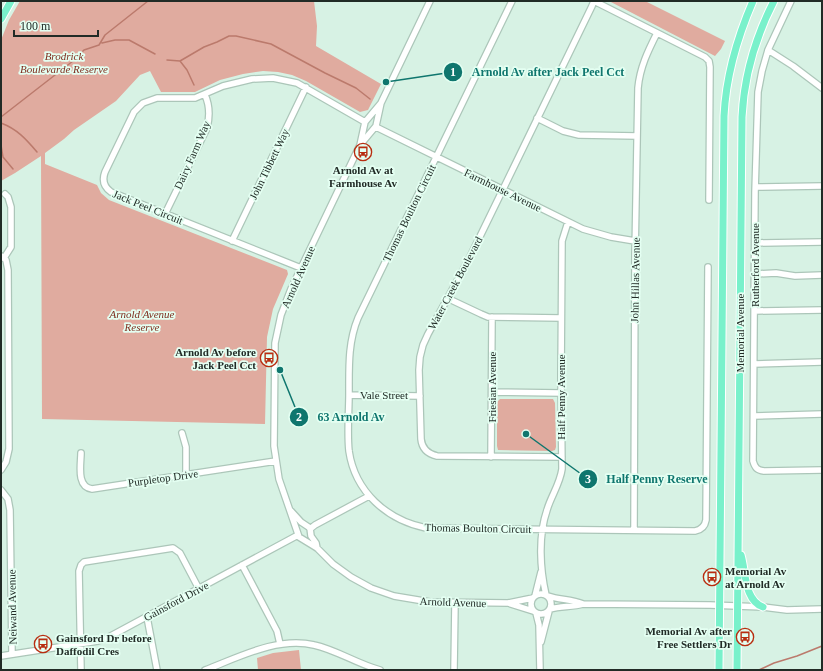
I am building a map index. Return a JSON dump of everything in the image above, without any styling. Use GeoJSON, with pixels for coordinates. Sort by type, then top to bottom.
{"type":"FeatureCollection","features":[{"type":"Feature","properties":{"kind":"main road"},"geometry":{"type":"LineString","coordinates":[[1,19],[11,1]]}},
{"type":"Feature","properties":{"kind":"main road","name":"Memorial Avenue"},"geometry":{"type":"LineString","coordinates":[[719,670],[724,104],[733,54],[743,24],[753,1]]}},
{"type":"Feature","properties":{"kind":"main road","name":"Memorial Avenue"},"geometry":{"type":"LineString","coordinates":[[737,670],[742,111],[745,85],[752,55],[762,26],[774,1]]}},
{"type":"Feature","properties":{"kind":"main road"},"geometry":{"type":"LineString","coordinates":[[738,548],[742,558],[751,597],[756,604],[763,607]]}},
{"type":"Feature","properties":{"kind":"street","name":"Arnold Avenue"},"geometry":{"type":"LineString","coordinates":[[360,145],[375,126],[381,103],[430,1]]}},
{"type":"Feature","properties":{"kind":"street","name":"Thomas Boulton Circuit"},"geometry":{"type":"LineString","coordinates":[[512,1],[355,324],[350,347],[348,436],[350,457],[357,477],[370,496],[389,514],[403,521],[434,529],[701,530],[706,523],[708,267]]}},
{"type":"Feature","properties":{"kind":"street"},"geometry":{"type":"LineString","coordinates":[[594,1],[705,57],[710,64],[709,200]]}},
{"type":"Feature","properties":{"kind":"street","name":"Water Creek Boulevard"},"geometry":{"type":"LineString","coordinates":[[562,457],[438,456],[428,453],[421,442],[420,363],[423,345],[468,261],[594,1]]}},
{"type":"Feature","properties":{"kind":"street","name":"Rutherford Avenue"},"geometry":{"type":"LineString","coordinates":[[791,1],[768,50],[758,92],[753,461],[757,470],[764,471],[822,470]]}},
{"type":"Feature","properties":{"kind":"street","name":"John Hillas Avenue"},"geometry":{"type":"LineString","coordinates":[[634,530],[635,241],[638,88],[644,59],[657,32]]}},
{"type":"Feature","properties":{"kind":"street"},"geometry":{"type":"LineString","coordinates":[[768,50],[793,66],[822,88]]}},
{"type":"Feature","properties":{"kind":"street","name":"Jack Peel Circuit"},"geometry":{"type":"LineString","coordinates":[[301,268],[111,192],[105,186],[104,176],[132,116],[140,106],[147,101],[157,98],[191,99],[205,95],[223,86],[258,78],[281,79],[306,88],[366,122]]}},
{"type":"Feature","properties":{"kind":"street","name":"John Tibbett Way"},"geometry":{"type":"LineString","coordinates":[[232,240],[306,88]]}},
{"type":"Feature","properties":{"kind":"street","name":"Dairy Farm Way"},"geometry":{"type":"LineString","coordinates":[[165,214],[207,128],[210,113],[209,104],[205,95]]}},
{"type":"Feature","properties":{"kind":"street","name":"Arnold Avenue"},"geometry":{"type":"LineString","coordinates":[[381,103],[366,122],[360,145],[282,310],[276,343],[274,435],[276,461],[283,490],[299,535],[317,548],[342,571],[361,583],[377,590],[394,596],[418,601],[455,603],[508,603],[534,597]]}},
{"type":"Feature","properties":{"kind":"street"},"geometry":{"type":"LineString","coordinates":[[537,118],[562,131],[579,135],[637,136]]}},
{"type":"Feature","properties":{"kind":"street"},"geometry":{"type":"LineString","coordinates":[[373,119],[375,126],[368,129],[366,122],[373,119]]}},
{"type":"Feature","properties":{"kind":"street","name":"Farmhouse Avenue"},"geometry":{"type":"LineString","coordinates":[[375,126],[436,158],[568,222],[601,235],[635,241]]}},
{"type":"Feature","properties":{"kind":"street"},"geometry":{"type":"LineString","coordinates":[[756,187],[822,186]]}},
{"type":"Feature","properties":{"kind":"street"},"geometry":{"type":"LineString","coordinates":[[1,470],[6,462],[9,448],[8,270],[7,262],[2,257],[10,247],[10,207],[8,197],[5,194]]}},
{"type":"Feature","properties":{"kind":"street","name":"Half Penny Avenue"},"geometry":{"type":"LineString","coordinates":[[547,596],[542,570],[543,530],[547,508],[560,478],[562,457],[562,241],[568,222]]}},
{"type":"Feature","properties":{"kind":"street"},"geometry":{"type":"LineString","coordinates":[[755,243],[822,242]]}},
{"type":"Feature","properties":{"kind":"street"},"geometry":{"type":"LineString","coordinates":[[755,274],[795,276],[822,275]]}},
{"type":"Feature","properties":{"kind":"street"},"geometry":{"type":"LineString","coordinates":[[447,298],[481,314],[492,317],[561,318]]}},
{"type":"Feature","properties":{"kind":"street"},"geometry":{"type":"LineString","coordinates":[[755,311],[822,310]]}},
{"type":"Feature","properties":{"kind":"street","name":"Friesian Avenue"},"geometry":{"type":"LineString","coordinates":[[491,457],[492,317]]}},
{"type":"Feature","properties":{"kind":"street"},"geometry":{"type":"LineString","coordinates":[[754,364],[822,362]]}},
{"type":"Feature","properties":{"kind":"street"},"geometry":{"type":"LineString","coordinates":[[492,392],[561,393]]}},
{"type":"Feature","properties":{"kind":"street","name":"Vale Street"},"geometry":{"type":"LineString","coordinates":[[349,395],[420,396]]}},
{"type":"Feature","properties":{"kind":"street"},"geometry":{"type":"LineString","coordinates":[[754,416],[822,414]]}},
{"type":"Feature","properties":{"kind":"street"},"geometry":{"type":"LineString","coordinates":[[182,433],[186,447],[186,475]]}},
{"type":"Feature","properties":{"kind":"street","name":"Purpletop Drive"},"geometry":{"type":"LineString","coordinates":[[81,453],[82,482],[85,487],[90,489],[276,461]]}},
{"type":"Feature","properties":{"kind":"street","name":"Neiwand Avenue"},"geometry":{"type":"LineString","coordinates":[[1,490],[8,499],[10,510],[12,654]]}},
{"type":"Feature","properties":{"kind":"street"},"geometry":{"type":"LineString","coordinates":[[305,525],[300,526],[299,535],[307,538],[315,525],[370,496]]}},
{"type":"Feature","properties":{"kind":"street","name":"Arnold Avenue"},"geometry":{"type":"LineString","coordinates":[[291,511],[310,532],[317,548]]}},
{"type":"Feature","properties":{"kind":"street","name":"Gainsford Drive"},"geometry":{"type":"LineString","coordinates":[[1,656],[107,638],[299,535]]}},
{"type":"Feature","properties":{"kind":"street"},"geometry":{"type":"LineString","coordinates":[[81,670],[79,571],[81,565],[87,560],[172,548],[180,553],[199,588]]}},
{"type":"Feature","properties":{"kind":"street"},"geometry":{"type":"LineString","coordinates":[[242,565],[277,630],[280,644]]}},
{"type":"Feature","properties":{"kind":"street","name":"Half Penny Avenue"},"geometry":{"type":"LineString","coordinates":[[534,597],[542,570]]}},
{"type":"Feature","properties":{"kind":"street"},"geometry":{"type":"LineString","coordinates":[[540,670],[538,621],[531,604],[534,597],[541,594],[583,604],[720,605],[763,607],[787,610],[822,609]]}},
{"type":"Feature","properties":{"kind":"street"},"geometry":{"type":"LineString","coordinates":[[540,644],[550,610],[551,602],[547,596]]}},
{"type":"Feature","properties":{"kind":"street"},"geometry":{"type":"LineString","coordinates":[[454,670],[455,603]]}},
{"type":"Feature","properties":{"kind":"street","name":"Arnold Avenue"},"geometry":{"type":"LineString","coordinates":[[508,603],[535,612]]}},
{"type":"Feature","properties":{"kind":"street"},"geometry":{"type":"LineString","coordinates":[[535,612],[543,614],[562,606],[577,606],[583,604]]}},
{"type":"Feature","properties":{"kind":"street"},"geometry":{"type":"LineString","coordinates":[[147,617],[157,670]]}},
{"type":"Feature","properties":{"kind":"street"},"geometry":{"type":"LineString","coordinates":[[205,670],[261,649],[280,644],[314,645],[380,670]]}},
{"type":"Feature","properties":{"kind":"green space"},"geometry":{"type":"Polygon","coordinates":[[[20,1],[314,1],[317,26],[316,46],[381,84],[368,110],[360,112],[306,81],[292,75],[278,72],[263,71],[243,74],[220,80],[195,92],[161,92],[150,71],[140,75],[116,101],[74,130],[45,153],[45,164],[97,185],[101,193],[109,200],[287,270],[288,274],[273,309],[267,337],[265,424],[42,419],[41,156],[1,181],[1,40],[9,20],[20,1]]]}},
{"type":"Feature","properties":{"kind":"green space"},"geometry":{"type":"Polygon","coordinates":[[[609,1],[645,1],[725,41],[715,56],[609,1]]]}},
{"type":"Feature","properties":{"kind":"green space"},"geometry":{"type":"Polygon","coordinates":[[[500,399],[553,399],[555,403],[555,450],[498,450],[497,402],[500,399]]]}},
{"type":"Feature","properties":{"kind":"green space"},"geometry":{"type":"Polygon","coordinates":[[[299,650],[301,670],[258,670],[257,658],[273,653],[299,650]]]}},
{"type":"Feature","properties":{"kind":"waterway"},"geometry":{"type":"LineString","coordinates":[[1,117],[73,61],[84,50],[99,45],[105,35],[148,1]]}},
{"type":"Feature","properties":{"kind":"waterway"},"geometry":{"type":"LineString","coordinates":[[167,60],[180,61],[204,47],[229,36],[236,36],[271,44],[356,88],[370,99]]}},
{"type":"Feature","properties":{"kind":"waterway"},"geometry":{"type":"LineString","coordinates":[[102,43],[115,40],[129,40],[155,54]]}},
{"type":"Feature","properties":{"kind":"waterway"},"geometry":{"type":"LineString","coordinates":[[180,61],[187,70],[194,85]]}},
{"type":"Feature","properties":{"kind":"waterway"},"geometry":{"type":"LineString","coordinates":[[1,123],[12,128],[21,135],[37,152]]}},
{"type":"Feature","properties":{"kind":"waterway"},"geometry":{"type":"LineString","coordinates":[[1,145],[3,157],[13,169]]}},
{"type":"Feature","properties":{"kind":"waterway"},"geometry":{"type":"LineString","coordinates":[[759,670],[774,663],[822,646]]}},
{"type":"Feature","properties":{"kind":"place","name":"Arnold Av after Jack Peel Cct"},"geometry":{"type":"Point","coordinates":[386,82]}},
{"type":"Feature","properties":{"kind":"place","name":"Arnold Av at Farmhouse Av"},"geometry":{"type":"Point","coordinates":[363,152]}},
{"type":"Feature","properties":{"kind":"place","name":"Arnold Av before Jack Peel Cct"},"geometry":{"type":"Point","coordinates":[269,358]}},
{"type":"Feature","properties":{"kind":"place","name":"63 Arnold Av"},"geometry":{"type":"Point","coordinates":[280,370]}},
{"type":"Feature","properties":{"kind":"place","name":"Half Penny Reserve"},"geometry":{"type":"Point","coordinates":[526,434]}},
{"type":"Feature","properties":{"kind":"place","name":"Memorial Av at Arnold Av"},"geometry":{"type":"Point","coordinates":[712,577]}},
{"type":"Feature","properties":{"kind":"place","name":"Memorial Av after Free Settlers Dr"},"geometry":{"type":"Point","coordinates":[745,637]}},
{"type":"Feature","properties":{"kind":"place","name":"Gainsford Dr before Daffodil Cres"},"geometry":{"type":"Point","coordinates":[43,644]}},
{"type":"Feature","properties":{"kind":"park label","name":"Brodrick Boulevarde Reserve"},"geometry":{"type":"Point","coordinates":[64,62]}},
{"type":"Feature","properties":{"kind":"park label","name":"Arnold Avenue Reserve"},"geometry":{"type":"Point","coordinates":[142,320]}}]}
